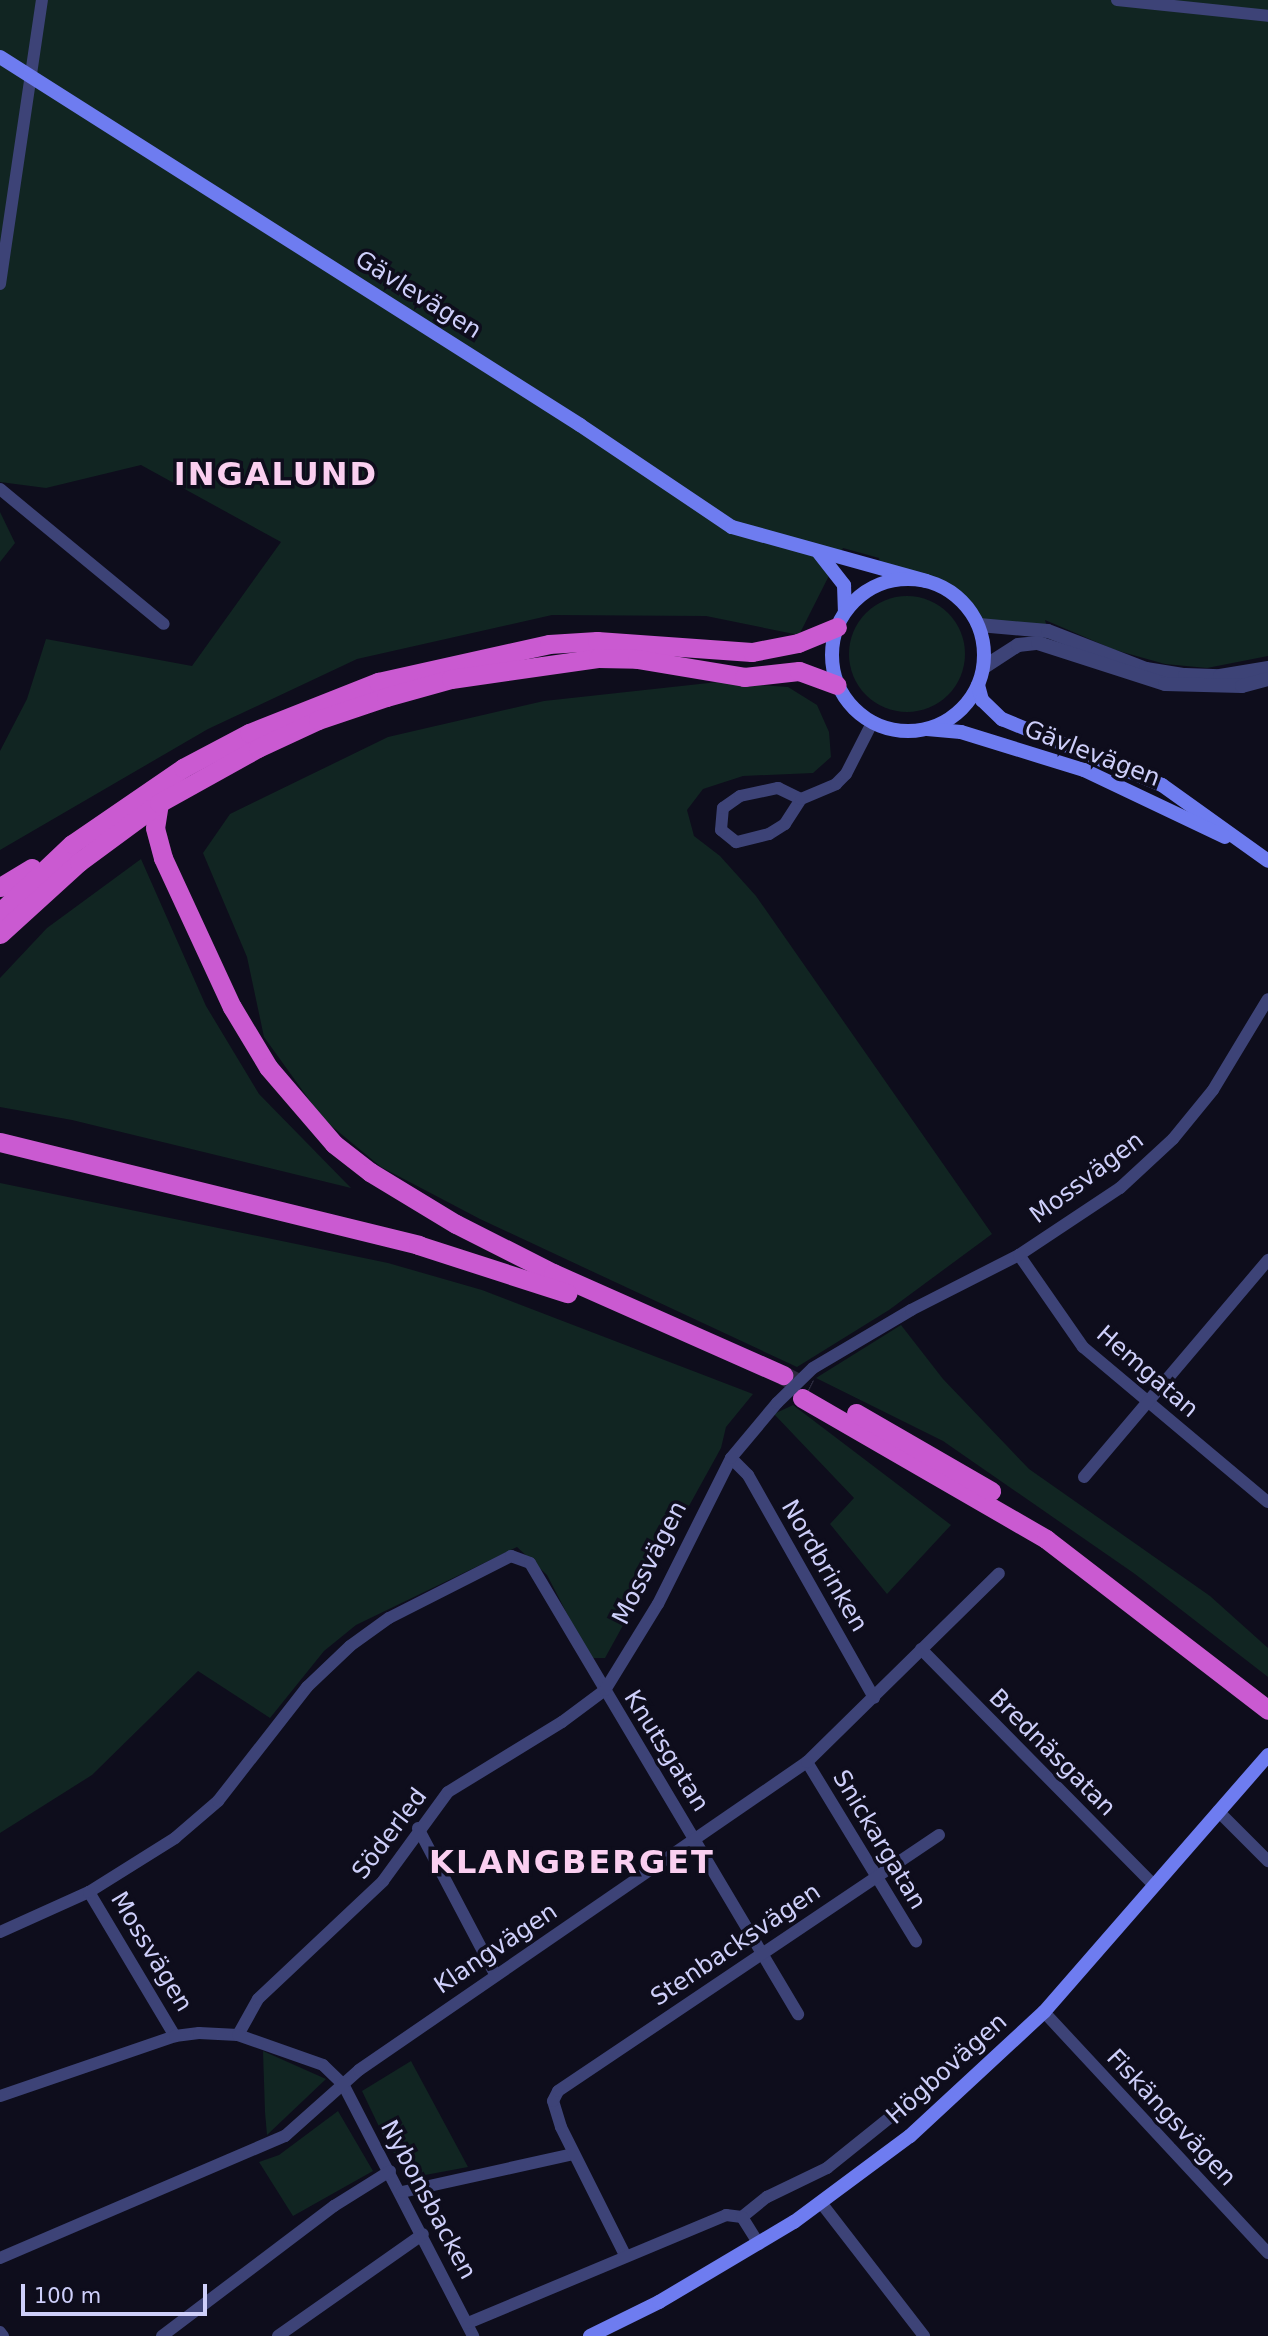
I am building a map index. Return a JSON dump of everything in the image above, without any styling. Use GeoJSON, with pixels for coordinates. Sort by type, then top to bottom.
{"type":"FeatureCollection","features":[{"type":"Feature","properties":{"kind":"highway"},"geometry":{"type":"LineString","coordinates":[[0,887],[72,844],[205,756],[286,717],[378,682],[548,644],[597,641],[752,652],[798,643],[841,619]]}},
{"type":"Feature","properties":{"kind":"highway"},"geometry":{"type":"LineString","coordinates":[[0,934],[79,862],[159,803],[213,771],[318,720],[451,679],[548,662],[637,659],[744,677],[799,671],[837,685]]}},
{"type":"Feature","properties":{"kind":"highway"},"geometry":{"type":"LineString","coordinates":[[159,803],[155,828],[163,858],[232,1007],[288,1093],[334,1143],[370,1172],[456,1224],[779,1387]]}},
{"type":"Feature","properties":{"kind":"highway"},"geometry":{"type":"LineString","coordinates":[[0,912],[72,844]]}},
{"type":"Feature","properties":{"kind":"highway"},"geometry":{"type":"LineString","coordinates":[[0,1129],[280,1195],[553,1273]]}},
{"type":"Feature","properties":{"kind":"highway"},"geometry":{"type":"LineString","coordinates":[[0,1142],[276,1207],[548,1285],[779,1387]]}},
{"type":"Feature","properties":{"kind":"highway"},"geometry":{"type":"LineString","coordinates":[[1268,1694],[1204,1640],[1061,1536],[912,1444],[806,1393],[1046,1539],[1106,1581],[1268,1710]]}},
{"type":"Feature","properties":{"kind":"main road","name":"Gävlevägen"},"geometry":{"type":"LineString","coordinates":[[0,57],[580,425],[696,506],[732,527],[927,581]]}},
{"type":"Feature","properties":{"kind":"main road"},"geometry":{"type":"LineString","coordinates":[[819,553],[844,586],[841,619],[830,656],[837,685],[858,712],[873,721],[898,729],[925,729],[950,718],[978,685],[984,667],[979,625],[961,600],[927,581],[884,582],[862,594],[841,619]]}},
{"type":"Feature","properties":{"kind":"main road","name":"Gävlevägen"},"geometry":{"type":"LineString","coordinates":[[978,685],[982,700],[1002,719],[1162,785],[1236,841],[1268,861]]}},
{"type":"Feature","properties":{"kind":"main road","name":"Gävlevägen"},"geometry":{"type":"LineString","coordinates":[[925,729],[961,732],[1084,770],[1236,841]]}},
{"type":"Feature","properties":{"kind":"main road","name":"Högbovägen"},"geometry":{"type":"LineString","coordinates":[[590,2336],[759,2244],[822,2204],[911,2136],[1044,2012],[1267,1756]]}},
{"type":"Feature","properties":{"kind":"street"},"geometry":{"type":"LineString","coordinates":[[0,284],[42,0]]}},
{"type":"Feature","properties":{"kind":"street"},"geometry":{"type":"LineString","coordinates":[[1117,0],[1268,16]]}},
{"type":"Feature","properties":{"kind":"street"},"geometry":{"type":"LineString","coordinates":[[0,489],[164,624]]}},
{"type":"Feature","properties":{"kind":"street"},"geometry":{"type":"LineString","coordinates":[[979,625],[1048,631],[1135,678],[1197,687],[1268,679]]}},
{"type":"Feature","properties":{"kind":"street"},"geometry":{"type":"LineString","coordinates":[[984,667],[1012,648],[1038,643],[1146,669],[1185,675],[1220,676],[1268,668]]}},
{"type":"Feature","properties":{"kind":"street"},"geometry":{"type":"LineString","coordinates":[[800,799],[778,788],[740,796],[723,808],[721,830],[736,842],[769,834],[785,824],[800,799],[836,784],[846,774],[873,721]]}},
{"type":"Feature","properties":{"kind":"street","name":"Mossvägen"},"geometry":{"type":"LineString","coordinates":[[0,1932],[89,1892],[175,1838],[218,1801],[307,1687],[350,1646],[389,1618],[507,1557],[530,1563],[605,1690],[658,1604],[731,1458],[779,1387],[911,1310],[1019,1255],[1088,1212],[1147,1166],[1213,1090],[1268,999]]}},
{"type":"Feature","properties":{"kind":"street","name":"Hemgatan"},"geometry":{"type":"LineString","coordinates":[[1019,1255],[1083,1348],[1268,1502]]}},
{"type":"Feature","properties":{"kind":"street"},"geometry":{"type":"LineString","coordinates":[[1084,1477],[1268,1260]]}},
{"type":"Feature","properties":{"kind":"street","name":"Nordbrinken"},"geometry":{"type":"LineString","coordinates":[[731,1458],[748,1475],[874,1699]]}},
{"type":"Feature","properties":{"kind":"street","name":"Klangvägen"},"geometry":{"type":"LineString","coordinates":[[0,2258],[253,2153],[296,2127],[343,2084],[495,1974],[807,1762],[874,1699],[999,1573]]}},
{"type":"Feature","properties":{"kind":"street","name":"Brednäsgatan"},"geometry":{"type":"LineString","coordinates":[[921,1649],[1154,1885]]}},
{"type":"Feature","properties":{"kind":"street","name":"Söderled"},"geometry":{"type":"LineString","coordinates":[[238,2035],[258,1999],[377,1889],[418,1828],[460,1783],[562,1722],[605,1690]]}},
{"type":"Feature","properties":{"kind":"street","name":"Knutsgatan"},"geometry":{"type":"LineString","coordinates":[[605,1690],[696,1838],[798,2014]]}},
{"type":"Feature","properties":{"kind":"street","name":"Snickargatan"},"geometry":{"type":"LineString","coordinates":[[807,1762],[916,1941]]}},
{"type":"Feature","properties":{"kind":"street"},"geometry":{"type":"LineString","coordinates":[[1218,1811],[1268,1861]]}},
{"type":"Feature","properties":{"kind":"street"},"geometry":{"type":"LineString","coordinates":[[418,1828],[495,1974]]}},
{"type":"Feature","properties":{"kind":"street","name":"Stenbacksvägen"},"geometry":{"type":"LineString","coordinates":[[573,2154],[553,2101],[558,2091],[939,1835]]}},
{"type":"Feature","properties":{"kind":"street","name":"Mossvägen"},"geometry":{"type":"LineString","coordinates":[[89,1892],[175,2036]]}},
{"type":"Feature","properties":{"kind":"street","name":"Fiskängsvägen"},"geometry":{"type":"LineString","coordinates":[[1044,2012],[1268,2253]]}},
{"type":"Feature","properties":{"kind":"street"},"geometry":{"type":"LineString","coordinates":[[0,2096],[175,2036],[238,2035],[307,2058],[333,2071],[343,2084]]}},
{"type":"Feature","properties":{"kind":"street","name":"Nybonsbacken"},"geometry":{"type":"LineString","coordinates":[[343,2084],[402,2192],[473,2336]]}},
{"type":"Feature","properties":{"kind":"street"},"geometry":{"type":"LineString","coordinates":[[468,2323],[625,2255],[726,2215],[742,2217],[767,2197],[827,2168],[904,2106]]}},
{"type":"Feature","properties":{"kind":"street"},"geometry":{"type":"LineString","coordinates":[[402,2192],[573,2154],[625,2255]]}},
{"type":"Feature","properties":{"kind":"street"},"geometry":{"type":"LineString","coordinates":[[162,2336],[334,2206],[390,2171]]}},
{"type":"Feature","properties":{"kind":"street"},"geometry":{"type":"LineString","coordinates":[[822,2204],[924,2336]]}},
{"type":"Feature","properties":{"kind":"street"},"geometry":{"type":"LineString","coordinates":[[742,2217],[759,2244]]}},
{"type":"Feature","properties":{"kind":"street"},"geometry":{"type":"LineString","coordinates":[[278,2336],[423,2234]]}},
{"type":"Feature","properties":{"kind":"green space"},"geometry":{"type":"Polygon","coordinates":[[[0,0],[1268,0],[1268,656],[1207,668],[1165,664],[1115,650],[1045,620],[1048,631],[979,625],[949,590],[881,567],[879,558],[843,548],[799,635],[706,616],[552,615],[357,659],[208,729],[0,850],[0,751],[27,699],[46,639],[192,666],[281,542],[141,465],[46,488],[0,482],[0,0]]]}},
{"type":"Feature","properties":{"kind":"green space"},"geometry":{"type":"Polygon","coordinates":[[[0,512],[15,543],[0,562],[0,512]]]}},
{"type":"Feature","properties":{"kind":"green space"},"geometry":{"type":"Polygon","coordinates":[[[907,596],[929,601],[948,613],[960,632],[965,654],[960,676],[948,695],[929,707],[907,712],[885,707],[866,695],[854,676],[849,654],[854,632],[866,613],[885,601],[907,596]]]}},
{"type":"Feature","properties":{"kind":"green space"},"geometry":{"type":"Polygon","coordinates":[[[718,682],[788,687],[817,705],[829,732],[831,757],[813,773],[743,776],[703,789],[687,810],[694,836],[720,856],[756,896],[992,1234],[889,1310],[797,1367],[480,1219],[381,1167],[323,1119],[264,1037],[247,957],[203,853],[230,814],[388,737],[544,701],[718,682]]]}},
{"type":"Feature","properties":{"kind":"green space"},"geometry":{"type":"Polygon","coordinates":[[[141,859],[206,1006],[259,1094],[351,1188],[72,1120],[0,1107],[0,978],[47,928],[141,859]]]}},
{"type":"Feature","properties":{"kind":"green space"},"geometry":{"type":"Polygon","coordinates":[[[0,1183],[388,1263],[482,1290],[753,1394],[726,1427],[721,1448],[605,1658],[590,1658],[547,1575],[517,1547],[356,1625],[324,1651],[270,1718],[198,1671],[92,1775],[0,1833],[0,1183]]]}},
{"type":"Feature","properties":{"kind":"green space"},"geometry":{"type":"Polygon","coordinates":[[[901,1325],[943,1379],[1029,1469],[1210,1596],[1268,1648],[1268,1677],[1135,1574],[943,1441],[816,1378],[901,1325]]]}},
{"type":"Feature","properties":{"kind":"green space"},"geometry":{"type":"Polygon","coordinates":[[[793,1405],[951,1525],[887,1594],[830,1524],[854,1498],[774,1414],[793,1405]]]}},
{"type":"Feature","properties":{"kind":"green space"},"geometry":{"type":"Polygon","coordinates":[[[263,2051],[326,2079],[267,2135],[265,2112],[263,2051]]]}},
{"type":"Feature","properties":{"kind":"green space"},"geometry":{"type":"Polygon","coordinates":[[[411,2061],[468,2167],[409,2178],[384,2137],[362,2091],[411,2061]]]}},
{"type":"Feature","properties":{"kind":"green space"},"geometry":{"type":"Polygon","coordinates":[[[338,2111],[373,2171],[293,2216],[259,2162],[279,2155],[338,2111]]]}},
{"type":"Feature","properties":{"kind":"tunnel"},"geometry":{"type":"LineString","coordinates":[[783,1375],[810,1389]]}},
{"type":"Feature","properties":{"kind":"district","name":"INGALUND"},"geometry":{"type":"Point","coordinates":[276,474]}},
{"type":"Feature","properties":{"kind":"district","name":"KLANGBERGET"},"geometry":{"type":"Point","coordinates":[572,1862]}}]}
